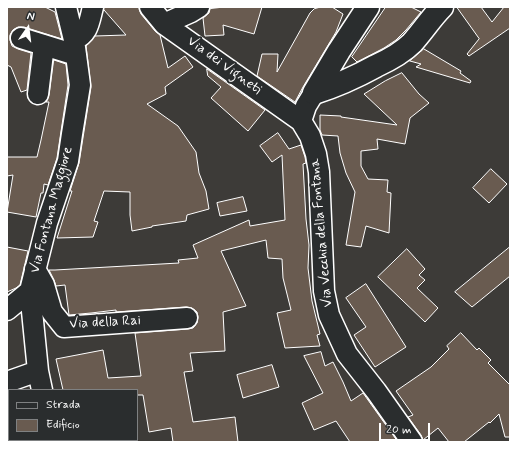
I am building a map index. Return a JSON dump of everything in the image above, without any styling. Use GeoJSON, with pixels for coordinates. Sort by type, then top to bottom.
{"type":"FeatureCollection","features":[{"type":"Feature","properties":{"kind":"street","name":"Via Fontana Maggiore"},"geometry":{"type":"LineString","coordinates":[[42,389],[38,371],[30,291],[47,223],[68,161],[80,85],[75,48],[66,7]]}},
{"type":"Feature","properties":{"kind":"street"},"geometry":{"type":"LineString","coordinates":[[21,38],[44,45],[75,48],[88,28],[93,7]]}},
{"type":"Feature","properties":{"kind":"street","name":"Via dei Vigneti"},"geometry":{"type":"LineString","coordinates":[[150,7],[164,24],[301,121]]}},
{"type":"Feature","properties":{"kind":"street"},"geometry":{"type":"LineString","coordinates":[[164,24],[199,7]]}},
{"type":"Feature","properties":{"kind":"street"},"geometry":{"type":"LineString","coordinates":[[301,121],[306,106],[339,50],[368,7]]}},
{"type":"Feature","properties":{"kind":"street"},"geometry":{"type":"LineString","coordinates":[[314,94],[331,88],[395,57],[412,43],[442,7]]}},
{"type":"Feature","properties":{"kind":"street"},"geometry":{"type":"LineString","coordinates":[[38,94],[44,45]]}},
{"type":"Feature","properties":{"kind":"street","name":"Via Vecchia della Fontana"},"geometry":{"type":"LineString","coordinates":[[301,121],[310,136],[316,154],[319,172],[324,291],[329,315],[347,354],[376,391],[412,442]]}},
{"type":"Feature","properties":{"kind":"street","name":"Via della Rai"},"geometry":{"type":"LineString","coordinates":[[35,269],[44,285],[52,312],[64,327],[186,318]]}},
{"type":"Feature","properties":{"kind":"street"},"geometry":{"type":"LineString","coordinates":[[7,310],[30,291]]}},
{"type":"Feature","properties":{"kind":"street"},"geometry":{"type":"LineString","coordinates":[[7,382],[38,371]]}},
{"type":"Feature","properties":{"kind":"building"},"geometry":{"type":"Polygon","coordinates":[[[7,7],[45,7],[55,12],[62,39],[24,27],[18,27],[13,30],[10,35],[12,46],[31,53],[27,90],[21,92],[11,67],[7,65],[7,7]]]}},
{"type":"Feature","properties":{"kind":"building"},"geometry":{"type":"Polygon","coordinates":[[[104,7],[139,7],[141,14],[160,35],[168,68],[185,56],[193,67],[165,87],[166,94],[147,104],[178,126],[196,152],[199,173],[206,191],[209,209],[187,215],[186,221],[152,226],[132,231],[130,192],[104,191],[94,221],[98,222],[93,237],[57,238],[79,163],[91,87],[86,46],[95,36],[126,35],[104,10],[104,7]]]}},
{"type":"Feature","properties":{"kind":"building"},"geometry":{"type":"Polygon","coordinates":[[[224,7],[262,7],[254,34],[223,25],[224,35],[205,36],[203,18],[209,13],[210,9],[224,7]]]}},
{"type":"Feature","properties":{"kind":"building"},"geometry":{"type":"Polygon","coordinates":[[[321,7],[332,7],[343,14],[336,32],[295,102],[257,76],[262,54],[278,54],[277,72],[310,13],[314,9],[321,7]]]}},
{"type":"Feature","properties":{"kind":"building"},"geometry":{"type":"Polygon","coordinates":[[[386,7],[411,7],[421,12],[396,40],[357,62],[352,57],[386,7]]]}},
{"type":"Feature","properties":{"kind":"building"},"geometry":{"type":"Polygon","coordinates":[[[457,7],[481,7],[492,22],[504,7],[510,7],[510,28],[469,56],[467,54],[479,39],[457,7]]]}},
{"type":"Feature","properties":{"kind":"building"},"geometry":{"type":"Polygon","coordinates":[[[424,49],[461,71],[460,73],[471,81],[470,83],[416,67],[421,64],[410,61],[424,49]]]}},
{"type":"Feature","properties":{"kind":"building"},"geometry":{"type":"Polygon","coordinates":[[[54,60],[66,64],[68,85],[57,158],[48,185],[44,184],[36,217],[7,212],[13,175],[7,176],[7,157],[37,157],[49,102],[46,102],[49,95],[54,60]]]}},
{"type":"Feature","properties":{"kind":"building"},"geometry":{"type":"Polygon","coordinates":[[[207,69],[265,110],[248,131],[211,98],[221,87],[208,76],[207,69]]]}},
{"type":"Feature","properties":{"kind":"building"},"geometry":{"type":"Polygon","coordinates":[[[402,73],[419,94],[429,103],[410,118],[405,144],[377,139],[378,149],[361,151],[361,166],[368,179],[388,180],[387,192],[391,193],[389,233],[366,226],[361,247],[346,245],[355,192],[346,173],[340,153],[338,136],[322,135],[320,130],[320,115],[341,116],[397,125],[364,94],[385,81],[402,73]]]}},
{"type":"Feature","properties":{"kind":"building"},"geometry":{"type":"Polygon","coordinates":[[[278,133],[289,149],[301,145],[305,157],[306,163],[303,164],[309,245],[308,268],[312,301],[320,334],[317,335],[320,346],[285,348],[277,313],[291,310],[283,278],[282,259],[268,258],[266,240],[221,251],[246,306],[223,312],[225,351],[190,353],[193,371],[184,372],[193,422],[235,417],[238,442],[173,442],[171,428],[149,432],[143,395],[138,395],[138,389],[63,389],[56,359],[103,350],[108,378],[141,376],[135,333],[193,328],[197,323],[198,317],[197,312],[192,308],[186,307],[116,312],[116,310],[69,315],[65,285],[56,286],[49,270],[179,263],[178,260],[198,258],[193,245],[249,220],[250,226],[285,220],[282,155],[272,162],[260,146],[278,133]]]}},
{"type":"Feature","properties":{"kind":"building"},"geometry":{"type":"Polygon","coordinates":[[[491,169],[507,184],[489,203],[473,188],[491,169]]]}},
{"type":"Feature","properties":{"kind":"building"},"geometry":{"type":"Polygon","coordinates":[[[243,197],[247,211],[220,216],[217,203],[243,197]]]}},
{"type":"Feature","properties":{"kind":"building"},"geometry":{"type":"Polygon","coordinates":[[[7,247],[28,251],[20,285],[7,292],[7,247]]]}},
{"type":"Feature","properties":{"kind":"building"},"geometry":{"type":"Polygon","coordinates":[[[510,247],[510,276],[472,307],[455,292],[510,247]]]}},
{"type":"Feature","properties":{"kind":"building"},"geometry":{"type":"Polygon","coordinates":[[[407,249],[425,269],[419,275],[425,280],[417,288],[438,308],[425,322],[378,277],[407,249]]]}},
{"type":"Feature","properties":{"kind":"building"},"geometry":{"type":"Polygon","coordinates":[[[366,284],[406,347],[375,367],[354,335],[366,327],[346,298],[366,284]]]}},
{"type":"Feature","properties":{"kind":"building"},"geometry":{"type":"Polygon","coordinates":[[[461,333],[477,350],[479,348],[491,360],[488,363],[510,385],[510,437],[505,437],[499,414],[490,423],[489,422],[464,442],[449,442],[438,428],[423,440],[408,417],[413,415],[396,391],[431,367],[449,349],[447,346],[461,333]]]}},
{"type":"Feature","properties":{"kind":"building"},"geometry":{"type":"Polygon","coordinates":[[[321,352],[325,366],[333,362],[351,401],[363,393],[398,442],[350,442],[336,421],[314,430],[302,403],[323,393],[304,356],[321,352]]]}},
{"type":"Feature","properties":{"kind":"building"},"geometry":{"type":"Polygon","coordinates":[[[272,365],[279,387],[243,398],[237,375],[272,365]]]}}]}
